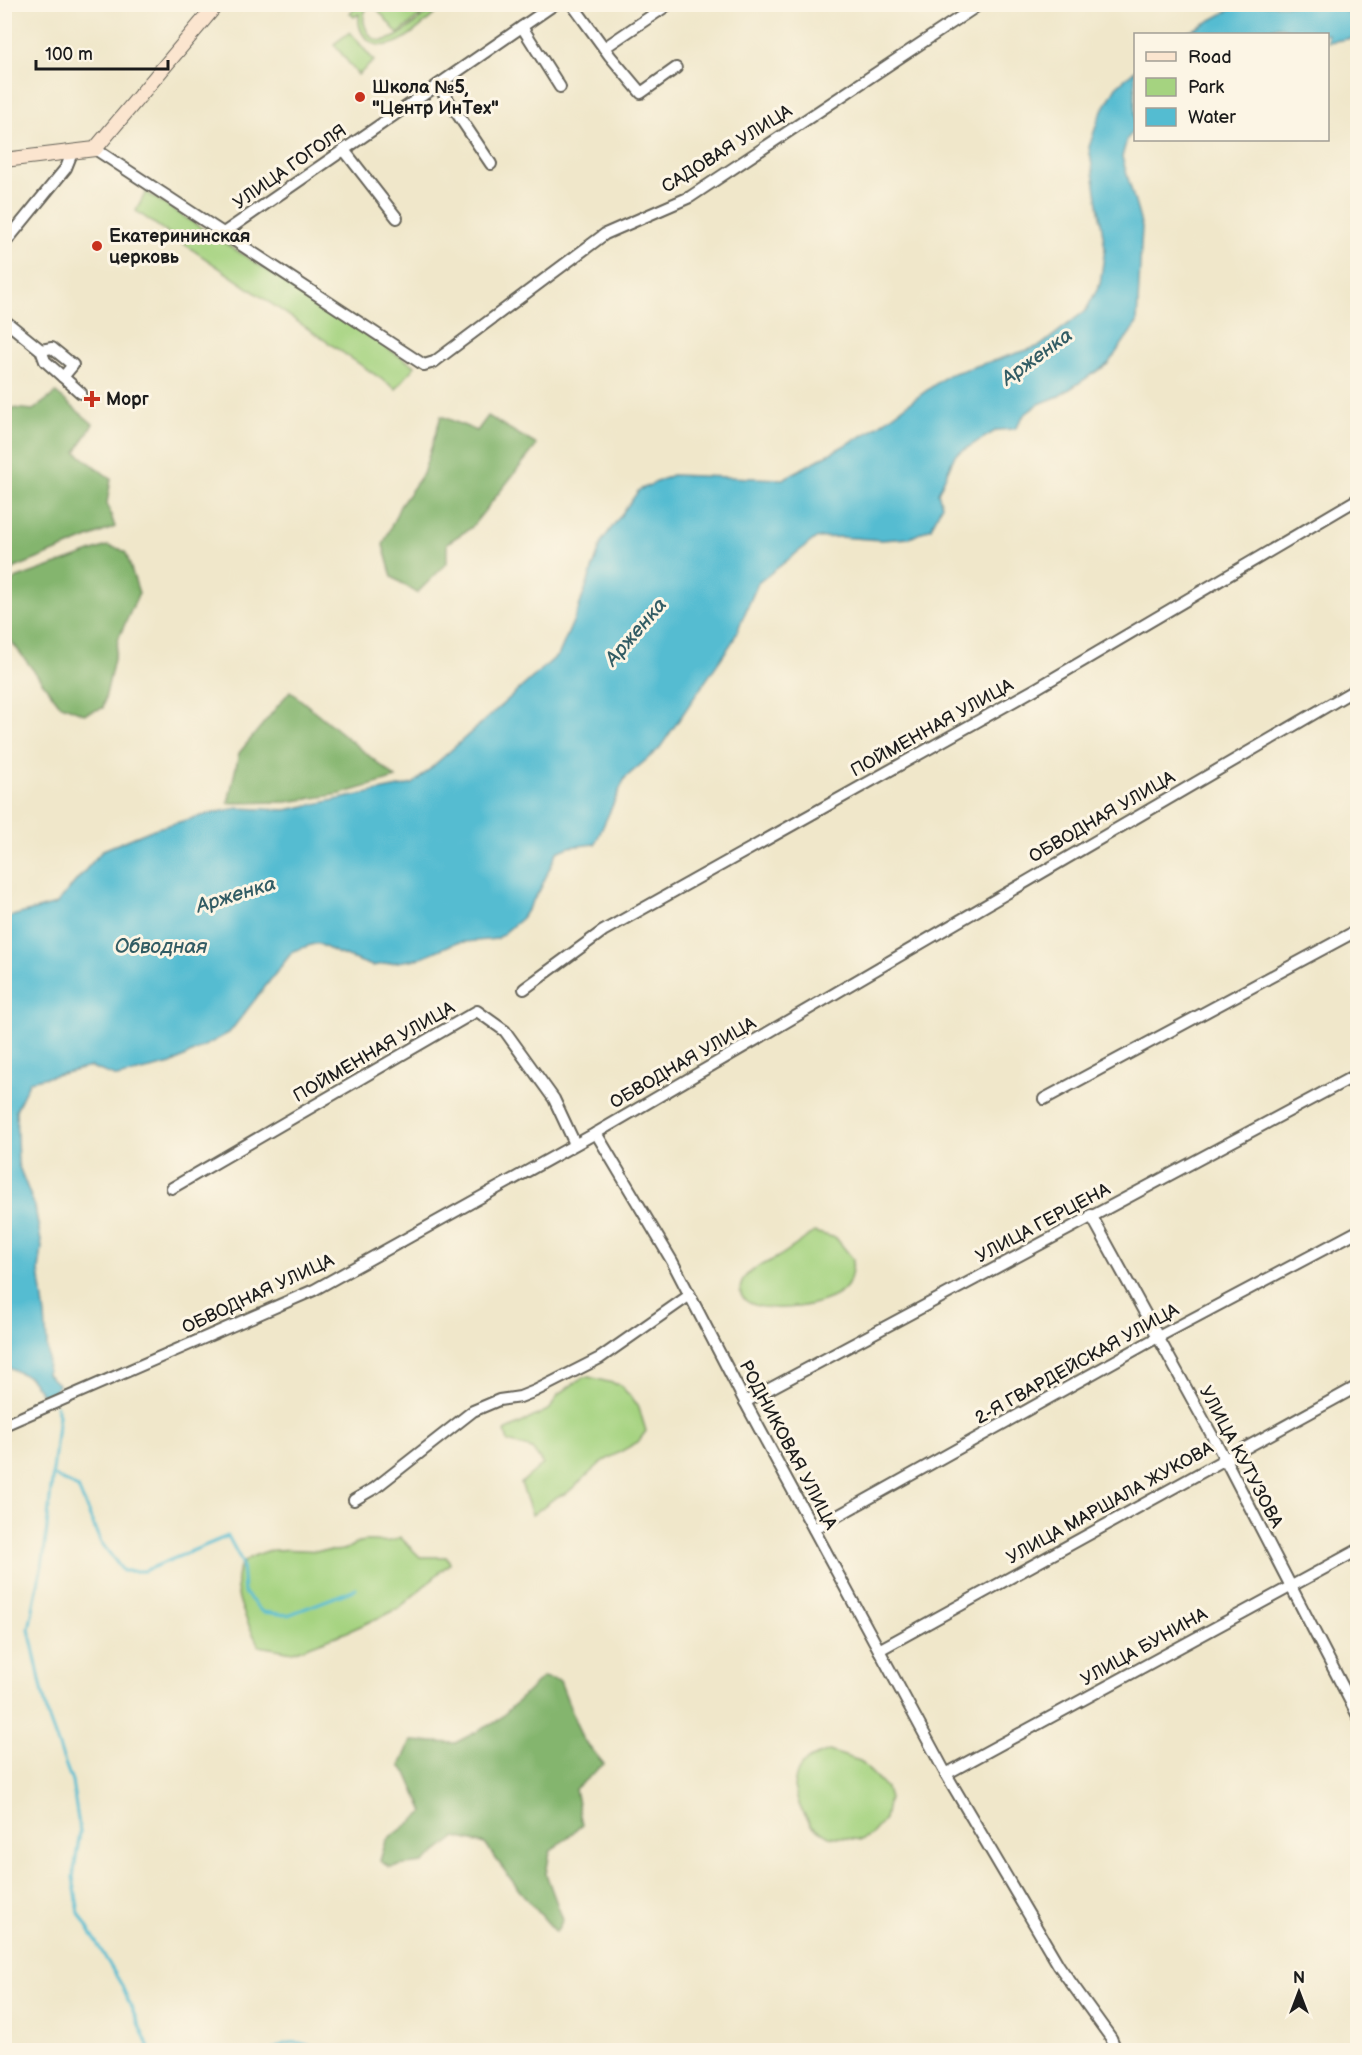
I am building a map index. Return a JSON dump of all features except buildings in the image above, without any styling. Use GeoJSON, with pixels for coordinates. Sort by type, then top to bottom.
{"type":"FeatureCollection","features":[{"type":"Feature","properties":{"kind":"street"},"geometry":{"type":"LineString","coordinates":[[4,160],[95,149],[217,4]]}},
{"type":"Feature","properties":{"kind":"street","name":"УЛИЦА ГОГОЛЯ"},"geometry":{"type":"LineString","coordinates":[[222,234],[555,4]]}},
{"type":"Feature","properties":{"kind":"street"},"geometry":{"type":"LineString","coordinates":[[572,4],[640,93],[676,68]]}},
{"type":"Feature","properties":{"kind":"street"},"geometry":{"type":"LineString","coordinates":[[604,48],[669,4]]}},
{"type":"Feature","properties":{"kind":"street","name":"САДОВАЯ УЛИЦА"},"geometry":{"type":"LineString","coordinates":[[222,234],[424,365],[434,362],[605,234],[690,197],[980,4]]}},
{"type":"Feature","properties":{"kind":"street"},"geometry":{"type":"LineString","coordinates":[[522,27],[560,87]]}},
{"type":"Feature","properties":{"kind":"street"},"geometry":{"type":"LineString","coordinates":[[438,85],[491,164]]}},
{"type":"Feature","properties":{"kind":"street"},"geometry":{"type":"LineString","coordinates":[[95,149],[222,234]]}},
{"type":"Feature","properties":{"kind":"street"},"geometry":{"type":"LineString","coordinates":[[344,150],[397,218]]}},
{"type":"Feature","properties":{"kind":"street"},"geometry":{"type":"LineString","coordinates":[[4,244],[66,168],[72,153]]}},
{"type":"Feature","properties":{"kind":"street"},"geometry":{"type":"LineString","coordinates":[[4,320],[41,350],[45,361],[81,393]]}},
{"type":"Feature","properties":{"kind":"street","name":"ПОЙМЕННАЯ УЛИЦА"},"geometry":{"type":"LineString","coordinates":[[524,989],[603,931],[1037,688],[1358,499]]}},
{"type":"Feature","properties":{"kind":"street","name":"ОБВОДНАЯ УЛИЦА"},"geometry":{"type":"LineString","coordinates":[[4,1425],[314,1290],[596,1133],[1358,688]]}},
{"type":"Feature","properties":{"kind":"street"},"geometry":{"type":"LineString","coordinates":[[1044,1100],[1358,930]]}},
{"type":"Feature","properties":{"kind":"street","name":"ПОЙМЕННАЯ УЛИЦА"},"geometry":{"type":"LineString","coordinates":[[172,1188],[477,1011],[505,1031],[554,1099],[575,1144]]}},
{"type":"Feature","properties":{"kind":"street","name":"УЛИЦА ГЕРЦЕНА"},"geometry":{"type":"LineString","coordinates":[[746,1402],[1091,1215],[1358,1074]]}},
{"type":"Feature","properties":{"kind":"street","name":"РОДНИКОВАЯ УЛИЦА"},"geometry":{"type":"LineString","coordinates":[[596,1133],[672,1261],[946,1774],[1059,1966],[1111,2038],[1116,2050]]}},
{"type":"Feature","properties":{"kind":"street","name":"УЛИЦА КУТУЗОВА"},"geometry":{"type":"LineString","coordinates":[[1091,1215],[1225,1459],[1358,1716]]}},
{"type":"Feature","properties":{"kind":"street","name":"2-Я ГВАРДЕЙСКАЯ УЛИЦА"},"geometry":{"type":"LineString","coordinates":[[814,1529],[1158,1337],[1358,1231]]}},
{"type":"Feature","properties":{"kind":"street"},"geometry":{"type":"LineString","coordinates":[[354,1500],[375,1488],[473,1411],[500,1400],[520,1397],[535,1391],[600,1358],[690,1295]]}},
{"type":"Feature","properties":{"kind":"street","name":"УЛИЦА МАРШАЛА ЖУКОВА"},"geometry":{"type":"LineString","coordinates":[[879,1650],[1358,1386]]}},
{"type":"Feature","properties":{"kind":"street","name":"УЛИЦА БУНИНА"},"geometry":{"type":"LineString","coordinates":[[946,1774],[1358,1550]]}},
{"type":"Feature","properties":{"kind":"green space"},"geometry":{"type":"Polygon","coordinates":[[[360,5],[369,5],[364,15],[364,23],[371,36],[379,40],[400,34],[436,5],[445,5],[409,36],[388,45],[378,45],[368,40],[361,31],[359,14],[354,17],[350,13],[360,5]]]}},
{"type":"Feature","properties":{"kind":"green space"},"geometry":{"type":"Polygon","coordinates":[[[374,5],[433,5],[398,34],[374,5]]]}},
{"type":"Feature","properties":{"kind":"green space"},"geometry":{"type":"Polygon","coordinates":[[[350,32],[374,61],[358,75],[334,44],[350,32]]]}},
{"type":"Feature","properties":{"kind":"green space"},"geometry":{"type":"Polygon","coordinates":[[[146,192],[415,366],[396,389],[136,211],[146,192]]]}},
{"type":"Feature","properties":{"kind":"green space"},"geometry":{"type":"Polygon","coordinates":[[[56,393],[93,424],[76,452],[111,479],[107,503],[115,527],[15,568],[5,575],[5,418],[12,408],[33,410],[56,393]]]}},
{"type":"Feature","properties":{"kind":"green space"},"geometry":{"type":"Polygon","coordinates":[[[441,416],[477,431],[488,416],[537,445],[471,528],[447,543],[447,563],[417,593],[392,577],[383,545],[400,506],[423,474],[441,416]]]}},
{"type":"Feature","properties":{"kind":"green space"},"geometry":{"type":"Polygon","coordinates":[[[107,546],[126,553],[139,593],[119,637],[103,708],[84,714],[59,704],[5,633],[5,589],[15,579],[107,546]]]}},
{"type":"Feature","properties":{"kind":"green space"},"geometry":{"type":"Polygon","coordinates":[[[290,691],[396,778],[341,794],[286,802],[228,803],[239,753],[290,691]]]}},
{"type":"Feature","properties":{"kind":"green space"},"geometry":{"type":"Polygon","coordinates":[[[814,1232],[836,1238],[853,1259],[847,1286],[836,1295],[799,1307],[760,1306],[746,1301],[740,1291],[745,1277],[755,1268],[786,1252],[814,1232]]]}},
{"type":"Feature","properties":{"kind":"green space"},"geometry":{"type":"Polygon","coordinates":[[[583,1377],[620,1385],[638,1405],[646,1431],[638,1442],[602,1462],[567,1493],[556,1497],[532,1515],[521,1483],[543,1464],[532,1449],[508,1442],[505,1431],[550,1409],[558,1395],[583,1377]]]}},
{"type":"Feature","properties":{"kind":"green space"},"geometry":{"type":"Polygon","coordinates":[[[400,1537],[420,1557],[447,1557],[450,1563],[398,1609],[347,1632],[293,1652],[259,1646],[238,1596],[238,1571],[244,1562],[272,1550],[343,1550],[360,1542],[391,1541],[400,1537]]]}},
{"type":"Feature","properties":{"kind":"green space"},"geometry":{"type":"Polygon","coordinates":[[[543,1677],[560,1681],[582,1738],[604,1764],[575,1789],[582,1825],[550,1852],[546,1874],[563,1920],[556,1932],[519,1890],[485,1844],[456,1837],[423,1863],[389,1867],[380,1861],[386,1841],[424,1812],[407,1773],[400,1766],[411,1741],[455,1743],[496,1722],[543,1677]]]}},
{"type":"Feature","properties":{"kind":"green space"},"geometry":{"type":"Polygon","coordinates":[[[829,1751],[860,1761],[886,1788],[889,1798],[885,1819],[871,1835],[861,1840],[829,1836],[811,1825],[800,1807],[794,1787],[801,1766],[809,1759],[829,1751]]]}},
{"type":"Feature","properties":{"kind":"water"},"geometry":{"type":"Polygon","coordinates":[[[1239,5],[1333,5],[1349,13],[1356,13],[1353,38],[1329,42],[1329,33],[1298,33],[1278,26],[1261,33],[1187,33],[1239,5]]]}},
{"type":"Feature","properties":{"kind":"water","name":"Обводная"},"geometry":{"type":"Polygon","coordinates":[[[1134,71],[1134,131],[1127,139],[1122,157],[1142,227],[1137,323],[1108,364],[1059,396],[1039,404],[1024,415],[1015,429],[997,430],[955,455],[938,493],[942,505],[931,528],[910,538],[881,540],[816,538],[758,583],[733,641],[659,749],[625,778],[595,844],[569,847],[557,852],[540,890],[522,918],[497,939],[455,943],[417,959],[372,966],[317,943],[293,951],[229,1033],[171,1064],[117,1077],[91,1067],[30,1081],[16,1110],[18,1164],[35,1207],[42,1247],[39,1270],[45,1316],[47,1374],[58,1384],[54,1395],[43,1395],[29,1377],[9,1368],[4,1362],[5,918],[56,904],[103,850],[154,829],[238,808],[286,810],[413,784],[559,654],[578,610],[602,541],[639,490],[672,475],[783,479],[871,431],[948,375],[1040,346],[1086,310],[1100,284],[1105,248],[1089,147],[1099,117],[1116,87],[1134,71]]]}},
{"type":"Feature","properties":{"kind":"waterway"},"geometry":{"type":"LineString","coordinates":[[56,1406],[59,1415],[44,1555],[29,1629],[48,1717],[72,1782],[80,1832],[73,1877],[79,1913],[121,1984],[150,2050]]}},
{"type":"Feature","properties":{"kind":"waterway"},"geometry":{"type":"LineString","coordinates":[[54,1476],[78,1488],[100,1541],[123,1571],[144,1571],[228,1536],[242,1562],[244,1592],[262,1612],[288,1615],[356,1589]]}},
{"type":"Feature","properties":{"kind":"waterway"},"geometry":{"type":"LineString","coordinates":[[274,2050],[285,2044],[296,2042],[319,2050]]}},
{"type":"Feature","properties":{"kind":"place","name":"Школа №5, \"Центр ИнТех\""},"geometry":{"type":"Point","coordinates":[360,97]}},
{"type":"Feature","properties":{"kind":"place","name":"Екатерининская церковь"},"geometry":{"type":"Point","coordinates":[97,246]}},
{"type":"Feature","properties":{"kind":"place","name":"Морг"},"geometry":{"type":"Point","coordinates":[92,399]}},
{"type":"Feature","properties":{"kind":"water label","name":"Арженка"},"geometry":{"type":"Point","coordinates":[1037,357]}},
{"type":"Feature","properties":{"kind":"water label","name":"Арженка"},"geometry":{"type":"Point","coordinates":[636,632]}},
{"type":"Feature","properties":{"kind":"water label","name":"Арженка"},"geometry":{"type":"Point","coordinates":[236,895]}}]}
